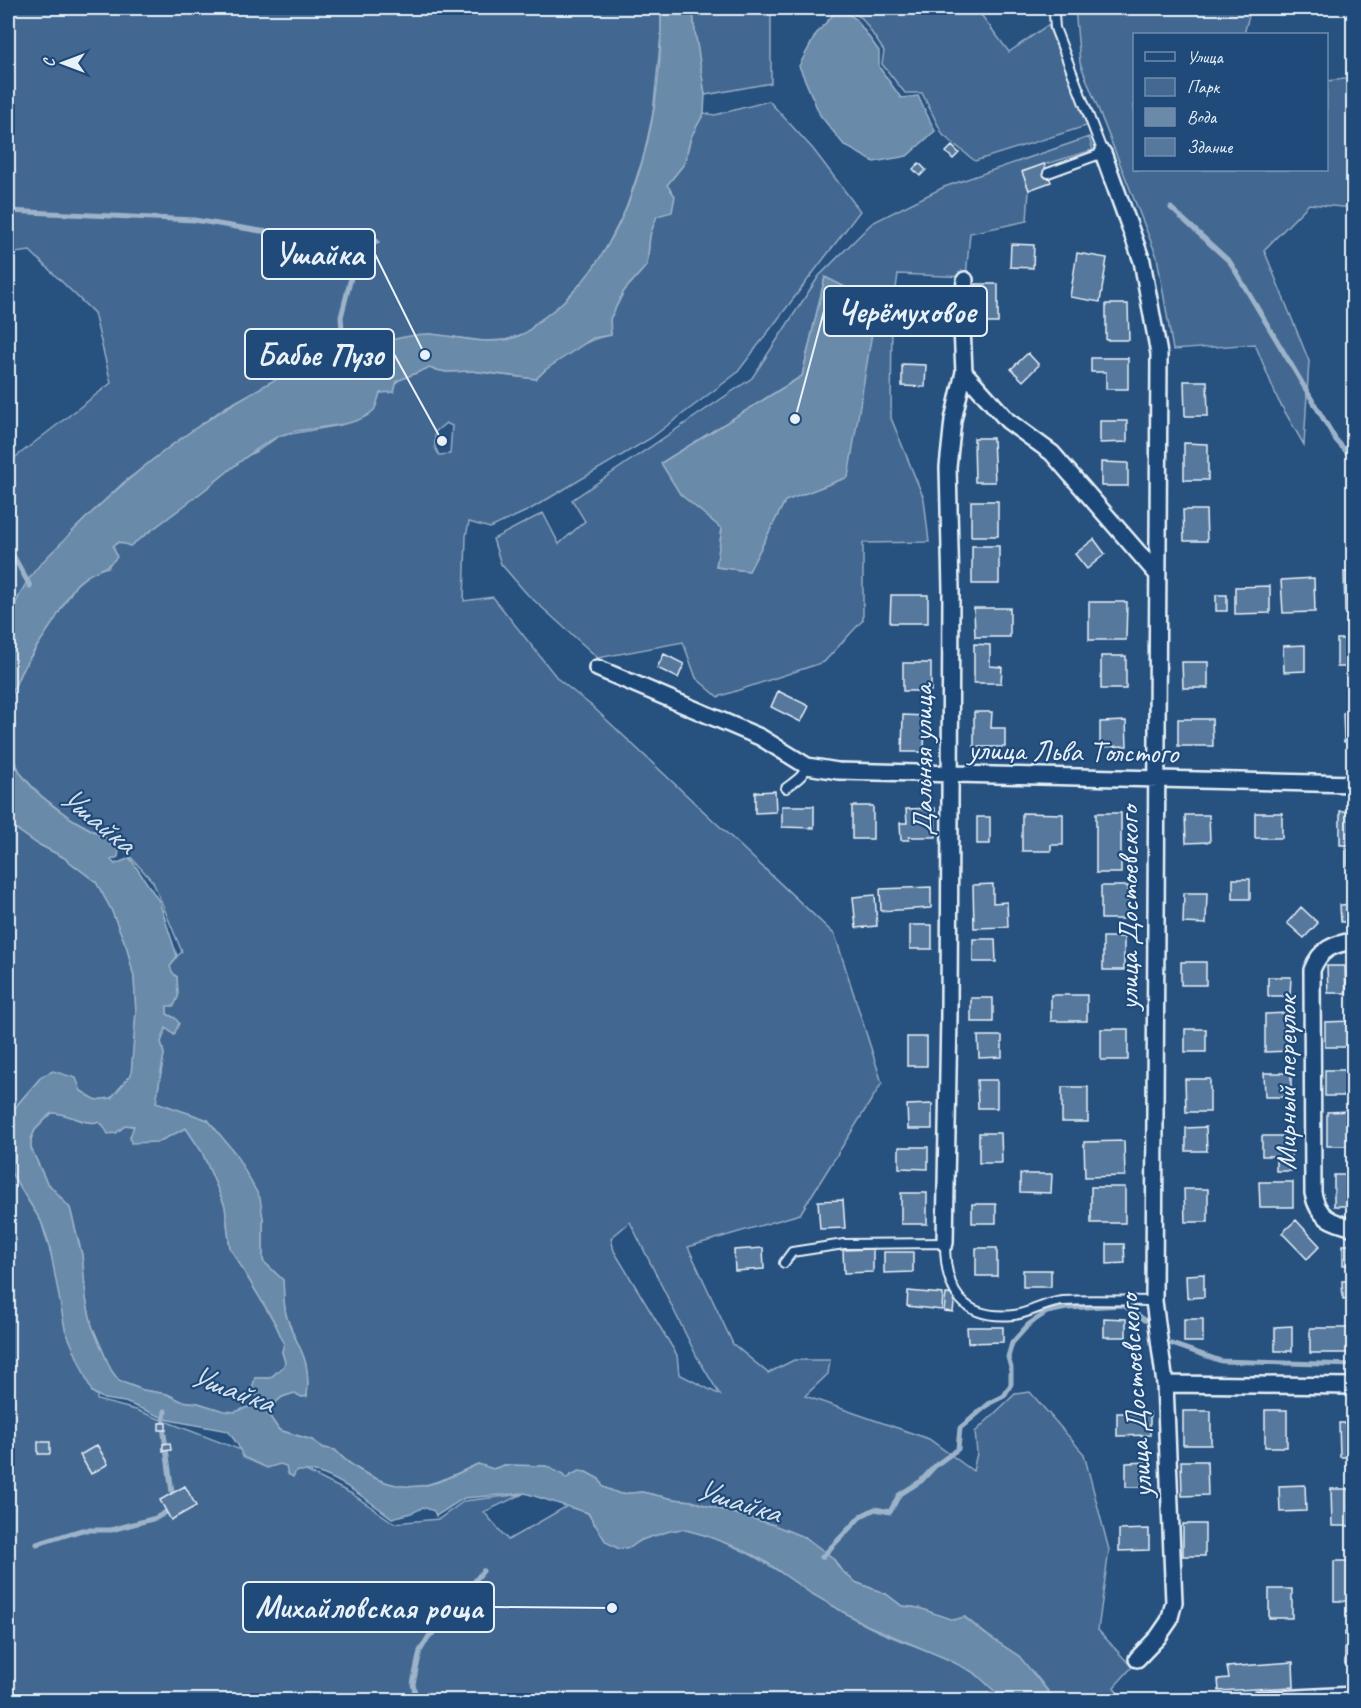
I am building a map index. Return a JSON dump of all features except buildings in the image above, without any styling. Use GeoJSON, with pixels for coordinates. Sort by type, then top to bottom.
{"type":"FeatureCollection","features":[{"type":"Feature","properties":{"kind":"street","name":"улица Достоевского"},"geometry":{"type":"LineString","coordinates":[[1103,153],[1142,261],[1158,354],[1154,1301],[1166,1384],[1174,1602],[1169,1622],[1137,1659]]}},
{"type":"Feature","properties":{"kind":"street","name":"Дальняя улица"},"geometry":{"type":"LineString","coordinates":[[945,1243],[949,1014],[948,775],[951,590],[948,467],[952,420],[964,372],[962,327],[965,280]]}},
{"type":"Feature","properties":{"kind":"street"},"geometry":{"type":"LineString","coordinates":[[964,372],[1008,421],[1052,453],[1157,574]]}},
{"type":"Feature","properties":{"kind":"street","name":"улица Льва Толстого"},"geometry":{"type":"LineString","coordinates":[[597,668],[760,737],[807,765],[838,771],[1353,784]]}},
{"type":"Feature","properties":{"kind":"street","name":"Мирный переулок"},"geometry":{"type":"LineString","coordinates":[[1353,941],[1332,945],[1323,951],[1312,970],[1312,993],[1313,1193],[1321,1213],[1329,1220],[1353,1228]]}},
{"type":"Feature","properties":{"kind":"street"},"geometry":{"type":"LineString","coordinates":[[1166,1384],[1353,1386]]}},
{"type":"Feature","properties":{"kind":"street"},"geometry":{"type":"LineString","coordinates":[[1257,1701],[1353,1695]]}},
{"type":"Feature","properties":{"kind":"lane"},"geometry":{"type":"LineString","coordinates":[[1048,173],[1103,153],[1055,28],[1054,14],[1058,8]]}},
{"type":"Feature","properties":{"kind":"lane"},"geometry":{"type":"LineString","coordinates":[[786,788],[801,777],[807,765]]}},
{"type":"Feature","properties":{"kind":"lane"},"geometry":{"type":"LineString","coordinates":[[784,1263],[792,1252],[844,1244],[945,1243],[945,1265],[950,1284],[970,1309],[989,1314],[1016,1315],[1060,1301],[1154,1301]]}},
{"type":"Feature","properties":{"kind":"green space"},"geometry":{"type":"Polygon","coordinates":[[[8,8],[661,8],[661,35],[653,113],[644,155],[626,209],[604,252],[586,279],[550,315],[538,321],[528,332],[506,340],[484,341],[429,334],[344,348],[304,365],[224,408],[124,482],[76,528],[31,576],[8,620],[8,463],[111,383],[94,313],[30,251],[8,254],[8,8]]]}},
{"type":"Feature","properties":{"kind":"green space"},"geometry":{"type":"Polygon","coordinates":[[[693,8],[775,8],[771,11],[771,83],[705,95],[693,8]]]}},
{"type":"Feature","properties":{"kind":"green space"},"geometry":{"type":"Polygon","coordinates":[[[845,8],[976,8],[1009,52],[1048,25],[1089,125],[975,161],[943,135],[922,93],[905,93],[882,64],[884,51],[862,18],[845,8]]]}},
{"type":"Feature","properties":{"kind":"green space"},"geometry":{"type":"Polygon","coordinates":[[[1075,8],[1251,8],[1244,33],[1133,33],[1133,171],[1328,171],[1328,81],[1353,78],[1353,208],[1309,204],[1264,250],[1309,361],[1304,445],[1278,400],[1255,344],[1173,350],[1157,257],[1080,63],[1075,8]]]}},
{"type":"Feature","properties":{"kind":"green space"},"geometry":{"type":"Polygon","coordinates":[[[769,101],[813,149],[860,211],[737,373],[651,438],[529,510],[490,528],[469,522],[466,536],[464,601],[493,597],[558,679],[593,707],[835,935],[882,1083],[800,1214],[688,1247],[733,1344],[768,1373],[794,1360],[830,1360],[828,1374],[805,1396],[929,1439],[973,1471],[977,1453],[975,1432],[1015,1394],[1030,1392],[1084,1454],[1109,1550],[1098,1630],[1132,1667],[1114,1687],[1122,1700],[1055,1700],[1034,1673],[965,1617],[953,1621],[919,1608],[902,1606],[886,1594],[855,1582],[840,1569],[833,1558],[774,1525],[691,1501],[642,1492],[620,1494],[603,1487],[599,1479],[586,1472],[579,1472],[566,1479],[545,1466],[504,1465],[493,1469],[478,1464],[429,1484],[405,1486],[392,1484],[366,1474],[335,1450],[324,1448],[312,1440],[279,1430],[266,1411],[282,1397],[294,1393],[302,1397],[307,1396],[308,1383],[303,1355],[286,1314],[283,1280],[263,1261],[263,1218],[208,1120],[156,1103],[164,1054],[161,1042],[166,1027],[175,1018],[167,1014],[167,1006],[178,997],[177,977],[170,967],[182,952],[153,882],[120,845],[70,818],[40,795],[21,774],[8,746],[8,703],[21,672],[76,585],[93,571],[109,567],[113,546],[119,542],[130,546],[207,488],[241,459],[279,436],[341,425],[374,409],[380,393],[397,381],[428,368],[446,372],[472,371],[536,379],[552,364],[580,345],[611,335],[610,319],[624,291],[647,265],[650,235],[667,185],[684,164],[691,137],[704,113],[715,115],[769,101]],[[446,423],[435,432],[435,447],[439,455],[450,454],[452,426],[446,423]],[[630,1222],[611,1238],[614,1251],[677,1355],[679,1374],[720,1395],[697,1357],[630,1222]]]}},
{"type":"Feature","properties":{"kind":"green space"},"geometry":{"type":"Polygon","coordinates":[[[1089,137],[1093,150],[1023,171],[1029,190],[1027,221],[970,233],[966,277],[898,274],[892,317],[891,418],[924,499],[929,542],[863,543],[863,620],[824,662],[718,697],[696,678],[683,642],[598,658],[527,594],[501,564],[493,539],[543,513],[559,544],[585,521],[572,500],[752,378],[819,276],[872,223],[944,187],[1089,137]],[[825,277],[802,376],[661,463],[722,529],[716,567],[749,571],[785,501],[848,477],[825,277]]]}},
{"type":"Feature","properties":{"kind":"green space"},"geometry":{"type":"Polygon","coordinates":[[[8,823],[36,843],[63,857],[96,882],[111,909],[127,948],[134,977],[136,1012],[131,1075],[111,1098],[96,1100],[81,1091],[42,1076],[17,1105],[8,1122],[8,823]]]}},
{"type":"Feature","properties":{"kind":"green space"},"geometry":{"type":"Polygon","coordinates":[[[52,1113],[64,1114],[86,1122],[98,1122],[116,1133],[126,1125],[135,1127],[130,1137],[158,1142],[186,1128],[202,1152],[225,1206],[230,1248],[275,1323],[284,1343],[282,1352],[284,1366],[270,1378],[255,1378],[257,1400],[254,1405],[235,1412],[181,1401],[167,1394],[143,1390],[119,1381],[111,1370],[92,1326],[86,1299],[82,1255],[70,1208],[46,1181],[31,1148],[31,1139],[35,1130],[52,1113]]]}},
{"type":"Feature","properties":{"kind":"green space"},"geometry":{"type":"Polygon","coordinates":[[[8,1168],[41,1221],[92,1391],[97,1396],[97,1400],[136,1410],[272,1462],[282,1459],[352,1494],[394,1523],[439,1519],[464,1501],[523,1494],[484,1512],[508,1540],[567,1506],[588,1513],[595,1525],[630,1547],[665,1531],[679,1529],[710,1537],[755,1557],[875,1630],[961,1665],[982,1679],[1004,1700],[8,1700],[8,1168]]]}},
{"type":"Feature","properties":{"kind":"water"},"geometry":{"type":"Polygon","coordinates":[[[661,8],[693,8],[705,95],[704,113],[691,137],[684,164],[667,185],[675,196],[672,212],[657,216],[650,235],[647,265],[624,291],[610,319],[611,335],[593,338],[545,370],[536,379],[472,371],[446,372],[428,368],[397,381],[394,392],[380,393],[374,410],[365,417],[341,425],[287,433],[267,442],[130,546],[119,542],[113,546],[117,557],[76,585],[32,653],[14,687],[8,712],[8,620],[27,581],[44,560],[92,512],[171,445],[258,389],[335,350],[424,334],[486,341],[508,339],[528,331],[572,293],[598,260],[620,222],[636,181],[648,137],[656,93],[661,8]]]}},
{"type":"Feature","properties":{"kind":"water"},"geometry":{"type":"Polygon","coordinates":[[[839,8],[856,19],[879,51],[879,67],[901,98],[918,96],[935,131],[907,156],[874,162],[844,145],[820,115],[799,66],[816,34],[839,8]]]}},
{"type":"Feature","properties":{"kind":"water"},"geometry":{"type":"Polygon","coordinates":[[[825,277],[877,303],[848,477],[785,501],[749,571],[716,567],[722,529],[680,494],[661,463],[802,376],[825,277]]]}},
{"type":"Feature","properties":{"kind":"water"},"geometry":{"type":"Polygon","coordinates":[[[8,746],[20,772],[54,807],[120,845],[118,857],[111,860],[115,864],[130,858],[159,901],[177,956],[170,967],[177,977],[178,997],[174,1006],[167,1006],[167,1014],[179,1023],[174,1035],[166,1028],[161,1042],[164,1054],[156,1102],[208,1120],[235,1153],[260,1198],[263,1218],[263,1261],[283,1280],[286,1314],[306,1363],[308,1383],[307,1396],[302,1397],[294,1393],[282,1397],[266,1411],[279,1430],[312,1440],[324,1448],[335,1450],[354,1467],[365,1473],[401,1486],[432,1484],[478,1464],[493,1469],[504,1465],[546,1466],[566,1479],[579,1471],[586,1472],[599,1479],[603,1487],[620,1494],[642,1492],[691,1501],[774,1525],[806,1538],[833,1558],[840,1569],[855,1582],[886,1594],[902,1606],[919,1608],[953,1620],[964,1617],[1019,1656],[1055,1700],[1004,1700],[975,1673],[864,1624],[809,1592],[763,1560],[704,1535],[683,1529],[670,1531],[641,1540],[631,1547],[619,1549],[606,1542],[588,1513],[525,1493],[464,1498],[436,1516],[434,1511],[423,1507],[412,1513],[392,1518],[334,1479],[310,1471],[296,1471],[293,1477],[288,1474],[286,1466],[280,1464],[267,1468],[243,1457],[228,1431],[169,1420],[125,1402],[104,1399],[92,1392],[65,1329],[49,1243],[41,1221],[8,1168],[8,1122],[17,1105],[42,1076],[53,1071],[76,1078],[81,1091],[96,1100],[111,1098],[131,1075],[136,1012],[134,977],[127,948],[111,909],[96,882],[63,857],[36,843],[8,823],[8,746]],[[51,1113],[35,1130],[31,1139],[31,1148],[46,1181],[70,1208],[82,1255],[86,1299],[92,1326],[111,1370],[119,1381],[143,1390],[167,1394],[181,1401],[235,1412],[254,1405],[257,1400],[252,1389],[255,1378],[270,1378],[284,1366],[282,1352],[284,1343],[275,1323],[230,1248],[225,1206],[202,1152],[186,1128],[158,1142],[131,1143],[130,1137],[134,1126],[126,1125],[116,1133],[108,1134],[103,1125],[98,1122],[86,1122],[51,1113]]]}},
{"type":"Feature","properties":{"kind":"waterway"},"geometry":{"type":"LineString","coordinates":[[1171,208],[1230,262],[1336,440],[1354,460]]}},
{"type":"Feature","properties":{"kind":"waterway"},"geometry":{"type":"LineString","coordinates":[[8,211],[194,220],[261,231],[377,242]]}},
{"type":"Feature","properties":{"kind":"waterway"},"geometry":{"type":"LineString","coordinates":[[344,353],[341,317],[354,266],[354,247],[359,233],[371,234],[377,242]]}},
{"type":"Feature","properties":{"kind":"waterway"},"geometry":{"type":"LineString","coordinates":[[8,554],[14,557],[30,586]]}},
{"type":"Feature","properties":{"kind":"waterway"},"geometry":{"type":"LineString","coordinates":[[822,1557],[861,1516],[875,1509],[890,1512],[899,1495],[921,1481],[936,1465],[958,1449],[960,1428],[990,1403],[1004,1396],[1011,1384],[1008,1357],[1012,1343],[1029,1324],[1047,1312],[1067,1308],[1123,1305],[1145,1320]]}},
{"type":"Feature","properties":{"kind":"waterway"},"geometry":{"type":"LineString","coordinates":[[1172,1344],[1221,1361],[1354,1365]]}},
{"type":"Feature","properties":{"kind":"waterway"},"geometry":{"type":"LineString","coordinates":[[165,1411],[163,1426],[173,1500]]}},
{"type":"Feature","properties":{"kind":"waterway"},"geometry":{"type":"LineString","coordinates":[[37,1544],[82,1530],[111,1530],[156,1518],[166,1512]]}},
{"type":"Feature","properties":{"kind":"waterway"},"geometry":{"type":"LineString","coordinates":[[420,1700],[413,1684],[420,1651],[429,1636],[444,1626],[461,1598],[483,1571]]}},
{"type":"Feature","properties":{"kind":"place","name":"Ушайка"},"geometry":{"type":"Point","coordinates":[425,355]}},
{"type":"Feature","properties":{"kind":"place","name":"Черёмуховое"},"geometry":{"type":"Point","coordinates":[795,419]}},
{"type":"Feature","properties":{"kind":"place","name":"Бабье Пузо"},"geometry":{"type":"Point","coordinates":[442,441]}},
{"type":"Feature","properties":{"kind":"place","name":"Михайловская роща"},"geometry":{"type":"Point","coordinates":[612,1608]}}]}
